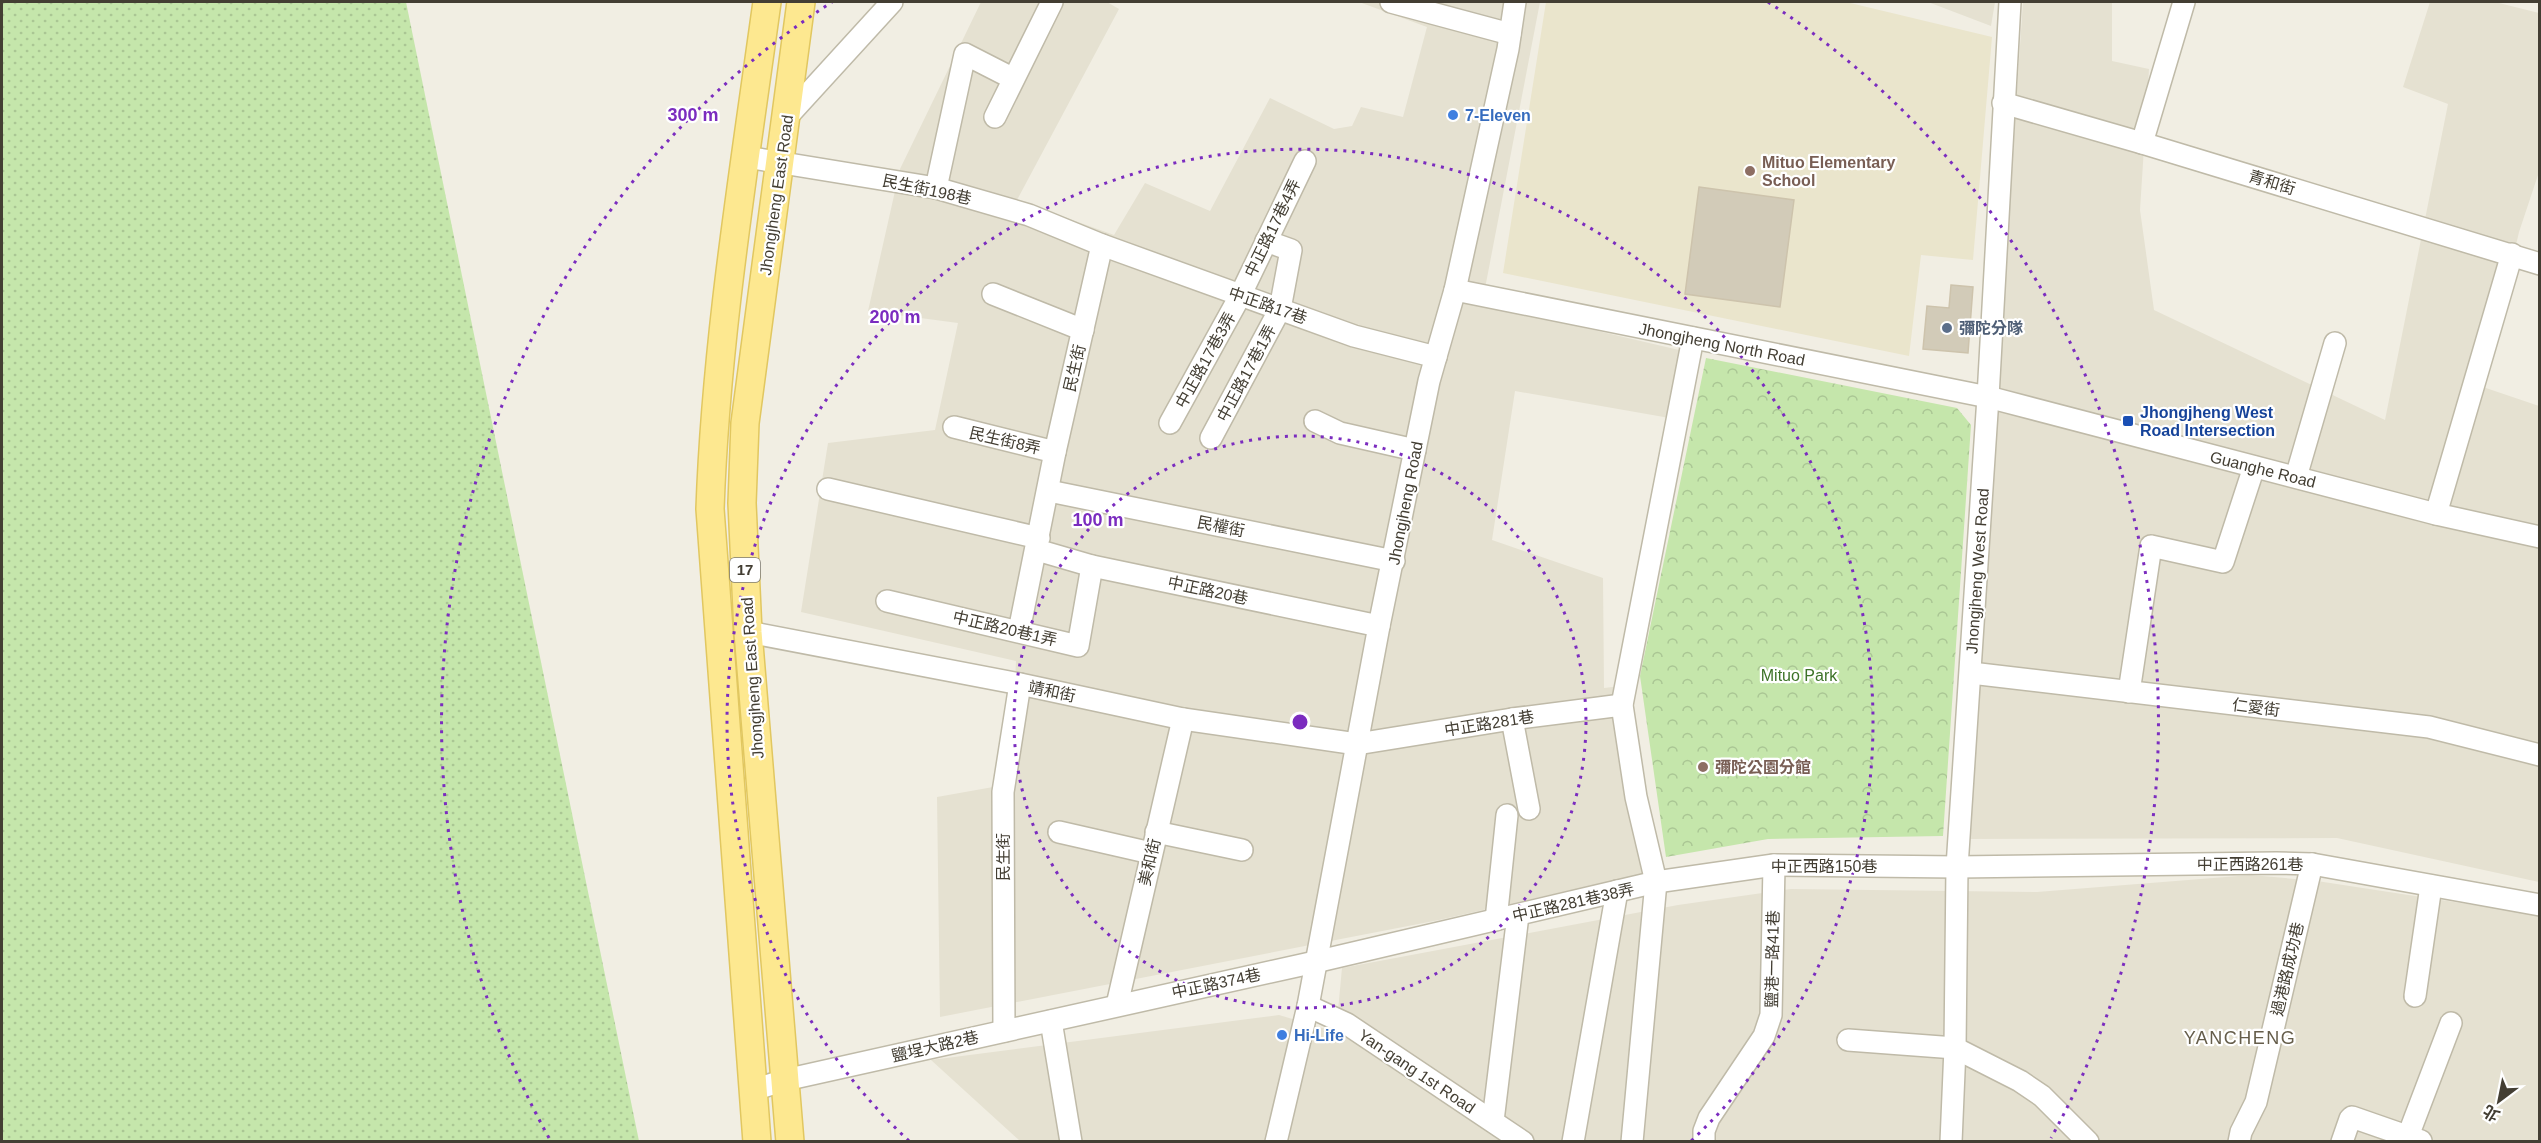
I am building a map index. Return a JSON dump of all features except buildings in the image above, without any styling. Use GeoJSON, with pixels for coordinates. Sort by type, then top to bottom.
{"type":"FeatureCollection","features":[{"type":"Feature","properties":{"kind":"main road","name":"Jhongjheng East Road"},"geometry":{"type":"LineString","coordinates":[[757,1142],[710,509],[713,428],[767,2]]}},
{"type":"Feature","properties":{"kind":"main road","name":"Jhongjheng East Road"},"geometry":{"type":"LineString","coordinates":[[790,1142],[748,632],[742,503],[745,423],[801,2]]}},
{"type":"Feature","properties":{"kind":"street"},"geometry":{"type":"LineString","coordinates":[[786,118],[892,2]]}},
{"type":"Feature","properties":{"kind":"street"},"geometry":{"type":"LineString","coordinates":[[995,117],[1012,78],[1052,2]]}},
{"type":"Feature","properties":{"kind":"street"},"geometry":{"type":"LineString","coordinates":[[1391,2],[1510,34]]}},
{"type":"Feature","properties":{"kind":"street","name":"Jhongjheng Road"},"geometry":{"type":"LineString","coordinates":[[1276,1142],[1308,1006],[1379,626],[1415,450],[1436,357],[1455,290],[1515,2]]}},
{"type":"Feature","properties":{"kind":"street","name":"Jhongjheng West Road"},"geometry":{"type":"LineString","coordinates":[[1951,1142],[1955,1048],[1957,867],[1988,397],[2010,2]]}},
{"type":"Feature","properties":{"kind":"street"},"geometry":{"type":"LineString","coordinates":[[2142,143],[2184,2]]}},
{"type":"Feature","properties":{"kind":"street"},"geometry":{"type":"LineString","coordinates":[[936,188],[965,54],[1012,78]]}},
{"type":"Feature","properties":{"kind":"street","name":"青和街"},"geometry":{"type":"LineString","coordinates":[[2003,103],[2540,264]]}},
{"type":"Feature","properties":{"kind":"street","name":"民生街198巷"},"geometry":{"type":"LineString","coordinates":[[746,157],[936,188],[1029,215],[1102,245]]}},
{"type":"Feature","properties":{"kind":"street","name":"中正路17巷4弄"},"geometry":{"type":"LineString","coordinates":[[1240,296],[1305,160]]}},
{"type":"Feature","properties":{"kind":"street","name":"中正路17巷1弄"},"geometry":{"type":"LineString","coordinates":[[1211,438],[1280,309],[1291,250],[1266,241]]}},
{"type":"Feature","properties":{"kind":"street","name":"中正路17巷"},"geometry":{"type":"LineString","coordinates":[[1102,245],[1354,336],[1436,357]]}},
{"type":"Feature","properties":{"kind":"street","name":"民生街"},"geometry":{"type":"LineString","coordinates":[[1049,491],[1055,452],[1102,245]]}},
{"type":"Feature","properties":{"kind":"street"},"geometry":{"type":"LineString","coordinates":[[2436,514],[2512,254]]}},
{"type":"Feature","properties":{"kind":"street","name":"Jhongjheng North Road"},"geometry":{"type":"LineString","coordinates":[[1455,290],[1988,397]]}},
{"type":"Feature","properties":{"kind":"street"},"geometry":{"type":"LineString","coordinates":[[993,294],[1083,330]]}},
{"type":"Feature","properties":{"kind":"street","name":"中正路17巷3弄"},"geometry":{"type":"LineString","coordinates":[[1170,423],[1240,296]]}},
{"type":"Feature","properties":{"kind":"street","name":"中正路281巷38弄"},"geometry":{"type":"LineString","coordinates":[[1315,962],[1656,882],[1636,797],[1622,705],[1693,338]]}},
{"type":"Feature","properties":{"kind":"street"},"geometry":{"type":"LineString","coordinates":[[2296,477],[2335,343]]}},
{"type":"Feature","properties":{"kind":"street","name":"Guanghe Road"},"geometry":{"type":"LineString","coordinates":[[1988,397],[2436,514],[2540,537]]}},
{"type":"Feature","properties":{"kind":"street"},"geometry":{"type":"LineString","coordinates":[[1315,421],[1340,433],[1415,450]]}},
{"type":"Feature","properties":{"kind":"street","name":"民生街8弄"},"geometry":{"type":"LineString","coordinates":[[954,428],[1055,452]]}},
{"type":"Feature","properties":{"kind":"street"},"geometry":{"type":"LineString","coordinates":[[2129,692],[2151,546],[2223,561],[2254,467]]}},
{"type":"Feature","properties":{"kind":"street","name":"中正路20巷"},"geometry":{"type":"LineString","coordinates":[[828,489],[1038,544],[1092,566],[1379,626]]}},
{"type":"Feature","properties":{"kind":"street"},"geometry":{"type":"LineString","coordinates":[[1019,631],[1049,491]]}},
{"type":"Feature","properties":{"kind":"street","name":"民權街"},"geometry":{"type":"LineString","coordinates":[[1049,491],[1394,561]]}},
{"type":"Feature","properties":{"kind":"street","name":"中正路20巷1弄"},"geometry":{"type":"LineString","coordinates":[[887,601],[1078,646],[1092,566]]}},
{"type":"Feature","properties":{"kind":"street","name":"靖和街"},"geometry":{"type":"LineString","coordinates":[[748,632],[1020,684],[1183,719],[1357,744]]}},
{"type":"Feature","properties":{"kind":"street","name":"仁愛街"},"geometry":{"type":"LineString","coordinates":[[1971,673],[2428,727],[2540,755]]}},
{"type":"Feature","properties":{"kind":"street","name":"民生街"},"geometry":{"type":"LineString","coordinates":[[1004,1030],[1003,792],[1020,684]]}},
{"type":"Feature","properties":{"kind":"street","name":"中正路281巷"},"geometry":{"type":"LineString","coordinates":[[1357,744],[1512,719],[1622,705]]}},
{"type":"Feature","properties":{"kind":"street","name":"美和街"},"geometry":{"type":"LineString","coordinates":[[1117,1005],[1183,719]]}},
{"type":"Feature","properties":{"kind":"street"},"geometry":{"type":"LineString","coordinates":[[1512,719],[1529,808]]}},
{"type":"Feature","properties":{"kind":"street"},"geometry":{"type":"LineString","coordinates":[[1496,920],[1507,815]]}},
{"type":"Feature","properties":{"kind":"street"},"geometry":{"type":"LineString","coordinates":[[1059,832],[1151,853]]}},
{"type":"Feature","properties":{"kind":"street"},"geometry":{"type":"LineString","coordinates":[[1156,832],[1242,850]]}},
{"type":"Feature","properties":{"kind":"street","name":"中正西路261巷"},"geometry":{"type":"LineString","coordinates":[[1957,867],[2277,862],[2312,864],[2540,905]]}},
{"type":"Feature","properties":{"kind":"street","name":"過港路成功巷"},"geometry":{"type":"LineString","coordinates":[[2239,1142],[2241,1132],[2256,1102],[2312,864]]}},
{"type":"Feature","properties":{"kind":"street","name":"中正西路150巷"},"geometry":{"type":"LineString","coordinates":[[1656,882],[1774,865],[1957,867]]}},
{"type":"Feature","properties":{"kind":"street","name":"鹽港一路41巷"},"geometry":{"type":"LineString","coordinates":[[1704,1142],[1704,1131],[1709,1118],[1764,1036],[1772,1016],[1774,865]]}},
{"type":"Feature","properties":{"kind":"street"},"geometry":{"type":"LineString","coordinates":[[1632,1142],[1656,882]]}},
{"type":"Feature","properties":{"kind":"street"},"geometry":{"type":"LineString","coordinates":[[2415,996],[2431,885]]}},
{"type":"Feature","properties":{"kind":"street"},"geometry":{"type":"LineString","coordinates":[[1573,1142],[1617,891]]}},
{"type":"Feature","properties":{"kind":"street"},"geometry":{"type":"LineString","coordinates":[[1493,1121],[1518,915]]}},
{"type":"Feature","properties":{"kind":"street","name":"中正路374巷"},"geometry":{"type":"LineString","coordinates":[[1117,1005],[1315,962]]}},
{"type":"Feature","properties":{"kind":"street","name":"鹽埕大路2巷"},"geometry":{"type":"LineString","coordinates":[[753,1090],[785,1080],[1117,1005]]}},
{"type":"Feature","properties":{"kind":"street","name":"Yan-gang 1st Road"},"geometry":{"type":"LineString","coordinates":[[1308,1006],[1347,1024],[1523,1142]]}},
{"type":"Feature","properties":{"kind":"street"},"geometry":{"type":"LineString","coordinates":[[1051,1021],[1071,1142]]}},
{"type":"Feature","properties":{"kind":"street"},"geometry":{"type":"LineString","coordinates":[[2342,1142],[2352,1117],[2415,1138],[2451,1023]]}},
{"type":"Feature","properties":{"kind":"street"},"geometry":{"type":"LineString","coordinates":[[1848,1040],[1955,1048],[2020,1081],[2042,1096],[2088,1142]]}},
{"type":"Feature","properties":{"kind":"shaded area"},"geometry":{"type":"Polygon","coordinates":[[[981,2],[1107,2],[1119,9],[1017,200],[1114,235],[1145,183],[1210,211],[1270,98],[1334,129],[1352,126],[1361,107],[1403,117],[1427,27],[1359,2],[1540,2],[1482,304],[1692,353],[1681,420],[1515,391],[1492,540],[1603,578],[1604,688],[1630,685],[1651,872],[1439,920],[940,1017],[937,797],[1010,784],[1016,661],[801,612],[828,443],[935,430],[958,323],[868,311],[900,169],[981,2]]]}},
{"type":"Feature","properties":{"kind":"shaded area","name":"Mituo Elementary School"},"geometry":{"type":"Polygon","coordinates":[[[1546,2],[1846,2],[1992,37],[1973,260],[1921,255],[1909,356],[1503,273],[1546,2]]]}},
{"type":"Feature","properties":{"kind":"shaded area"},"geometry":{"type":"Polygon","coordinates":[[[1928,2],[1995,2],[1991,26],[1928,2]]]}},
{"type":"Feature","properties":{"kind":"shaded area"},"geometry":{"type":"Polygon","coordinates":[[[2023,2],[2112,2],[2112,61],[2149,69],[2140,210],[2154,310],[2385,420],[2448,104],[2403,87],[2430,2],[2495,2],[2539,13],[2539,172],[2519,232],[2483,387],[2539,406],[2539,882],[2337,838],[1966,839],[2023,2]]]}},
{"type":"Feature","properties":{"kind":"shaded area"},"geometry":{"type":"Polygon","coordinates":[[[2251,875],[2317,881],[2539,915],[2539,1141],[1020,1141],[931,1060],[1279,1015],[1336,1032],[1342,968],[1678,905],[1791,889],[2037,892],[2251,875]]]}},
{"type":"Feature","properties":{"kind":"green space"},"geometry":{"type":"Polygon","coordinates":[[[2,2],[406,2],[639,1141],[2,1141],[2,2]]]}},
{"type":"Feature","properties":{"kind":"green space","name":"Mituo Park"},"geometry":{"type":"Polygon","coordinates":[[[1706,358],[1957,408],[1971,425],[1943,836],[1768,839],[1666,857],[1640,676],[1706,358]]]}},
{"type":"Feature","properties":{"kind":"place","name":"7-Eleven"},"geometry":{"type":"Point","coordinates":[1453,115]}},
{"type":"Feature","properties":{"kind":"place","name":"Mituo Elementary School"},"geometry":{"type":"Point","coordinates":[1750,171]}},
{"type":"Feature","properties":{"kind":"place","name":"彌陀分隊"},"geometry":{"type":"Point","coordinates":[1947,328]}},
{"type":"Feature","properties":{"kind":"place","name":"Jhongjheng West Road Intersection"},"geometry":{"type":"Point","coordinates":[2128,421]}},
{"type":"Feature","properties":{"kind":"place","name":"彌陀公園分館"},"geometry":{"type":"Point","coordinates":[1703,767]}},
{"type":"Feature","properties":{"kind":"place","name":"Hi-Life"},"geometry":{"type":"Point","coordinates":[1282,1035]}},
{"type":"Feature","properties":{"kind":"district","name":"YANCHENG"},"geometry":{"type":"Point","coordinates":[2240,1038]}}]}
